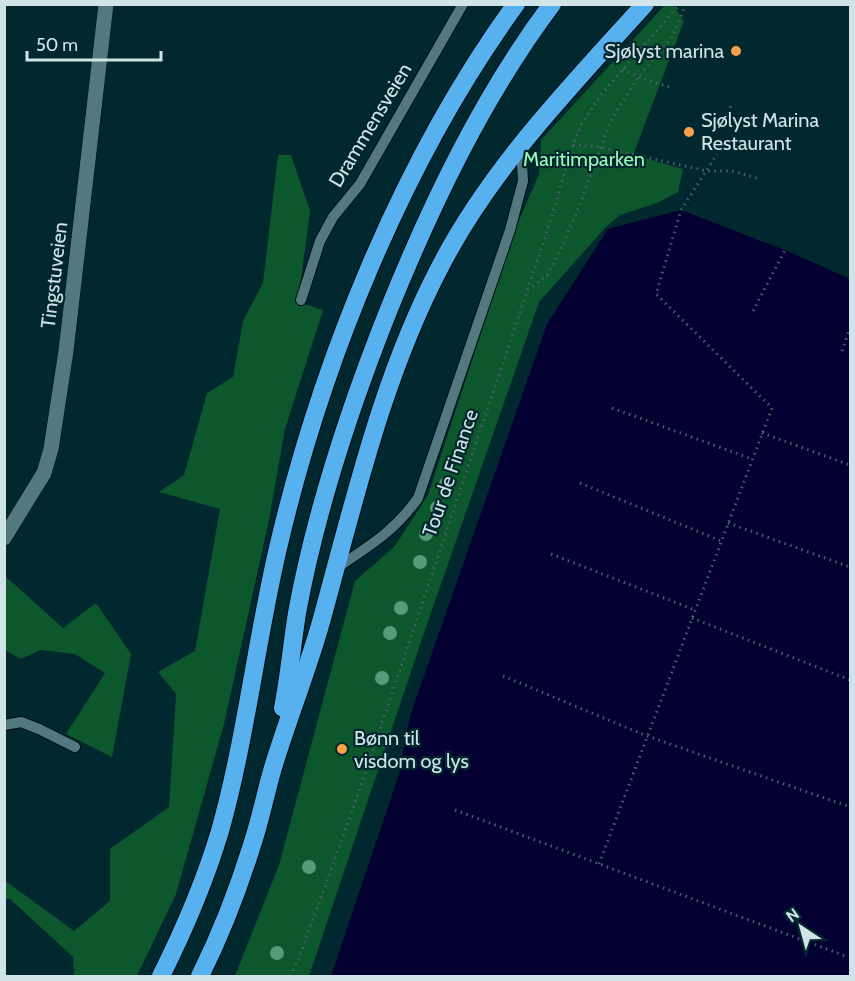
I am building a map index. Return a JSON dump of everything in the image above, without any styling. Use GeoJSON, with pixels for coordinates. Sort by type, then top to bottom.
{"type":"FeatureCollection","features":[{"type":"Feature","properties":{"kind":"highway"},"geometry":{"type":"LineString","coordinates":[[478,58],[500,4]]}},
{"type":"Feature","properties":{"kind":"highway"},"geometry":{"type":"LineString","coordinates":[[161,976],[190,912],[219,834],[237,758],[277,550],[299,468],[326,385],[381,243],[417,169],[478,58],[516,4]]}},
{"type":"Feature","properties":{"kind":"highway"},"geometry":{"type":"LineString","coordinates":[[272,772],[297,613],[316,531],[350,413],[370,356],[415,243],[448,177],[505,75],[552,4]]}},
{"type":"Feature","properties":{"kind":"highway"},"geometry":{"type":"LineString","coordinates":[[200,976],[240,883],[272,772],[324,613],[350,513],[383,404],[421,307],[456,237],[489,186],[521,145],[645,4]]}},
{"type":"Feature","properties":{"kind":"street","name":"Tingstuveien"},"geometry":{"type":"LineString","coordinates":[[4,538],[45,473],[51,449],[66,351],[106,4]]}},
{"type":"Feature","properties":{"kind":"lane","name":"Drammensveien"},"geometry":{"type":"LineString","coordinates":[[301,300],[320,241],[333,217],[360,184],[463,4]]}},
{"type":"Feature","properties":{"kind":"lane"},"geometry":{"type":"LineString","coordinates":[[335,569],[386,535],[405,517],[418,498],[510,230],[523,181],[521,145]]}},
{"type":"Feature","properties":{"kind":"lane"},"geometry":{"type":"LineString","coordinates":[[4,725],[21,722],[75,747]]}},
{"type":"Feature","properties":{"kind":"path","name":"Tour de Finance"},"geometry":{"type":"LineString","coordinates":[[290,976],[299,958],[353,809],[545,238],[581,124],[590,109],[623,69],[680,4]]}},
{"type":"Feature","properties":{"kind":"path"},"geometry":{"type":"LineString","coordinates":[[527,292],[547,275],[560,251],[579,207],[610,122],[638,77],[673,36],[686,4]]}},
{"type":"Feature","properties":{"kind":"path"},"geometry":{"type":"LineString","coordinates":[[623,69],[638,77],[673,88]]}},
{"type":"Feature","properties":{"kind":"path"},"geometry":{"type":"LineString","coordinates":[[726,124],[731,105]]}},
{"type":"Feature","properties":{"kind":"path"},"geometry":{"type":"LineString","coordinates":[[573,144],[600,147],[706,171],[732,171],[757,178]]}},
{"type":"Feature","properties":{"kind":"path"},"geometry":{"type":"LineString","coordinates":[[599,864],[772,408],[656,294],[681,210],[717,154]]}},
{"type":"Feature","properties":{"kind":"path"},"geometry":{"type":"LineString","coordinates":[[753,311],[785,250]]}},
{"type":"Feature","properties":{"kind":"path"},"geometry":{"type":"LineString","coordinates":[[842,351],[850,328]]}},
{"type":"Feature","properties":{"kind":"path"},"geometry":{"type":"LineString","coordinates":[[612,408],[752,459]]}},
{"type":"Feature","properties":{"kind":"path"},"geometry":{"type":"LineString","coordinates":[[762,433],[850,465]]}},
{"type":"Feature","properties":{"kind":"path"},"geometry":{"type":"LineString","coordinates":[[580,483],[721,541]]}},
{"type":"Feature","properties":{"kind":"path"},"geometry":{"type":"LineString","coordinates":[[728,523],[850,567]]}},
{"type":"Feature","properties":{"kind":"path"},"geometry":{"type":"LineString","coordinates":[[551,554],[695,610]]}},
{"type":"Feature","properties":{"kind":"path"},"geometry":{"type":"LineString","coordinates":[[692,618],[850,680]]}},
{"type":"Feature","properties":{"kind":"path"},"geometry":{"type":"LineString","coordinates":[[503,676],[647,736],[850,807]]}},
{"type":"Feature","properties":{"kind":"path"},"geometry":{"type":"LineString","coordinates":[[455,810],[848,957]]}},
{"type":"Feature","properties":{"kind":"green space","name":"Maritimparken"},"geometry":{"type":"Polygon","coordinates":[[[665,5],[673,5],[684,21],[633,155],[683,169],[678,192],[657,203],[620,215],[606,227],[539,302],[425,630],[309,976],[235,976],[279,865],[355,581],[395,546],[428,495],[514,232],[539,174],[541,140],[665,5]]]}},
{"type":"Feature","properties":{"kind":"green space"},"geometry":{"type":"Polygon","coordinates":[[[278,155],[291,155],[310,211],[298,302],[323,310],[285,429],[269,520],[224,724],[176,894],[137,976],[74,976],[73,957],[10,899],[5,899],[4,880],[74,931],[110,901],[110,849],[169,807],[176,694],[158,672],[195,651],[220,509],[159,492],[184,475],[207,393],[233,377],[243,321],[263,283],[278,155]]]}},
{"type":"Feature","properties":{"kind":"green space"},"geometry":{"type":"Polygon","coordinates":[[[4,575],[63,628],[96,603],[131,654],[112,757],[66,734],[105,673],[75,654],[40,650],[21,659],[5,650],[4,575]]]}},
{"type":"Feature","properties":{"kind":"shaded area"},"geometry":{"type":"Polygon","coordinates":[[[681,210],[785,250],[850,279],[850,976],[331,976],[399,774],[410,716],[547,324],[608,229],[681,210]]]}},
{"type":"Feature","properties":{"kind":"place","name":"Sjølyst marina"},"geometry":{"type":"Point","coordinates":[736,51]}},
{"type":"Feature","properties":{"kind":"place","name":"Sjølyst Marina Restaurant"},"geometry":{"type":"Point","coordinates":[689,132]}},
{"type":"Feature","properties":{"kind":"place","name":"Bønn til visdom og lys"},"geometry":{"type":"Point","coordinates":[342,749]}}]}
